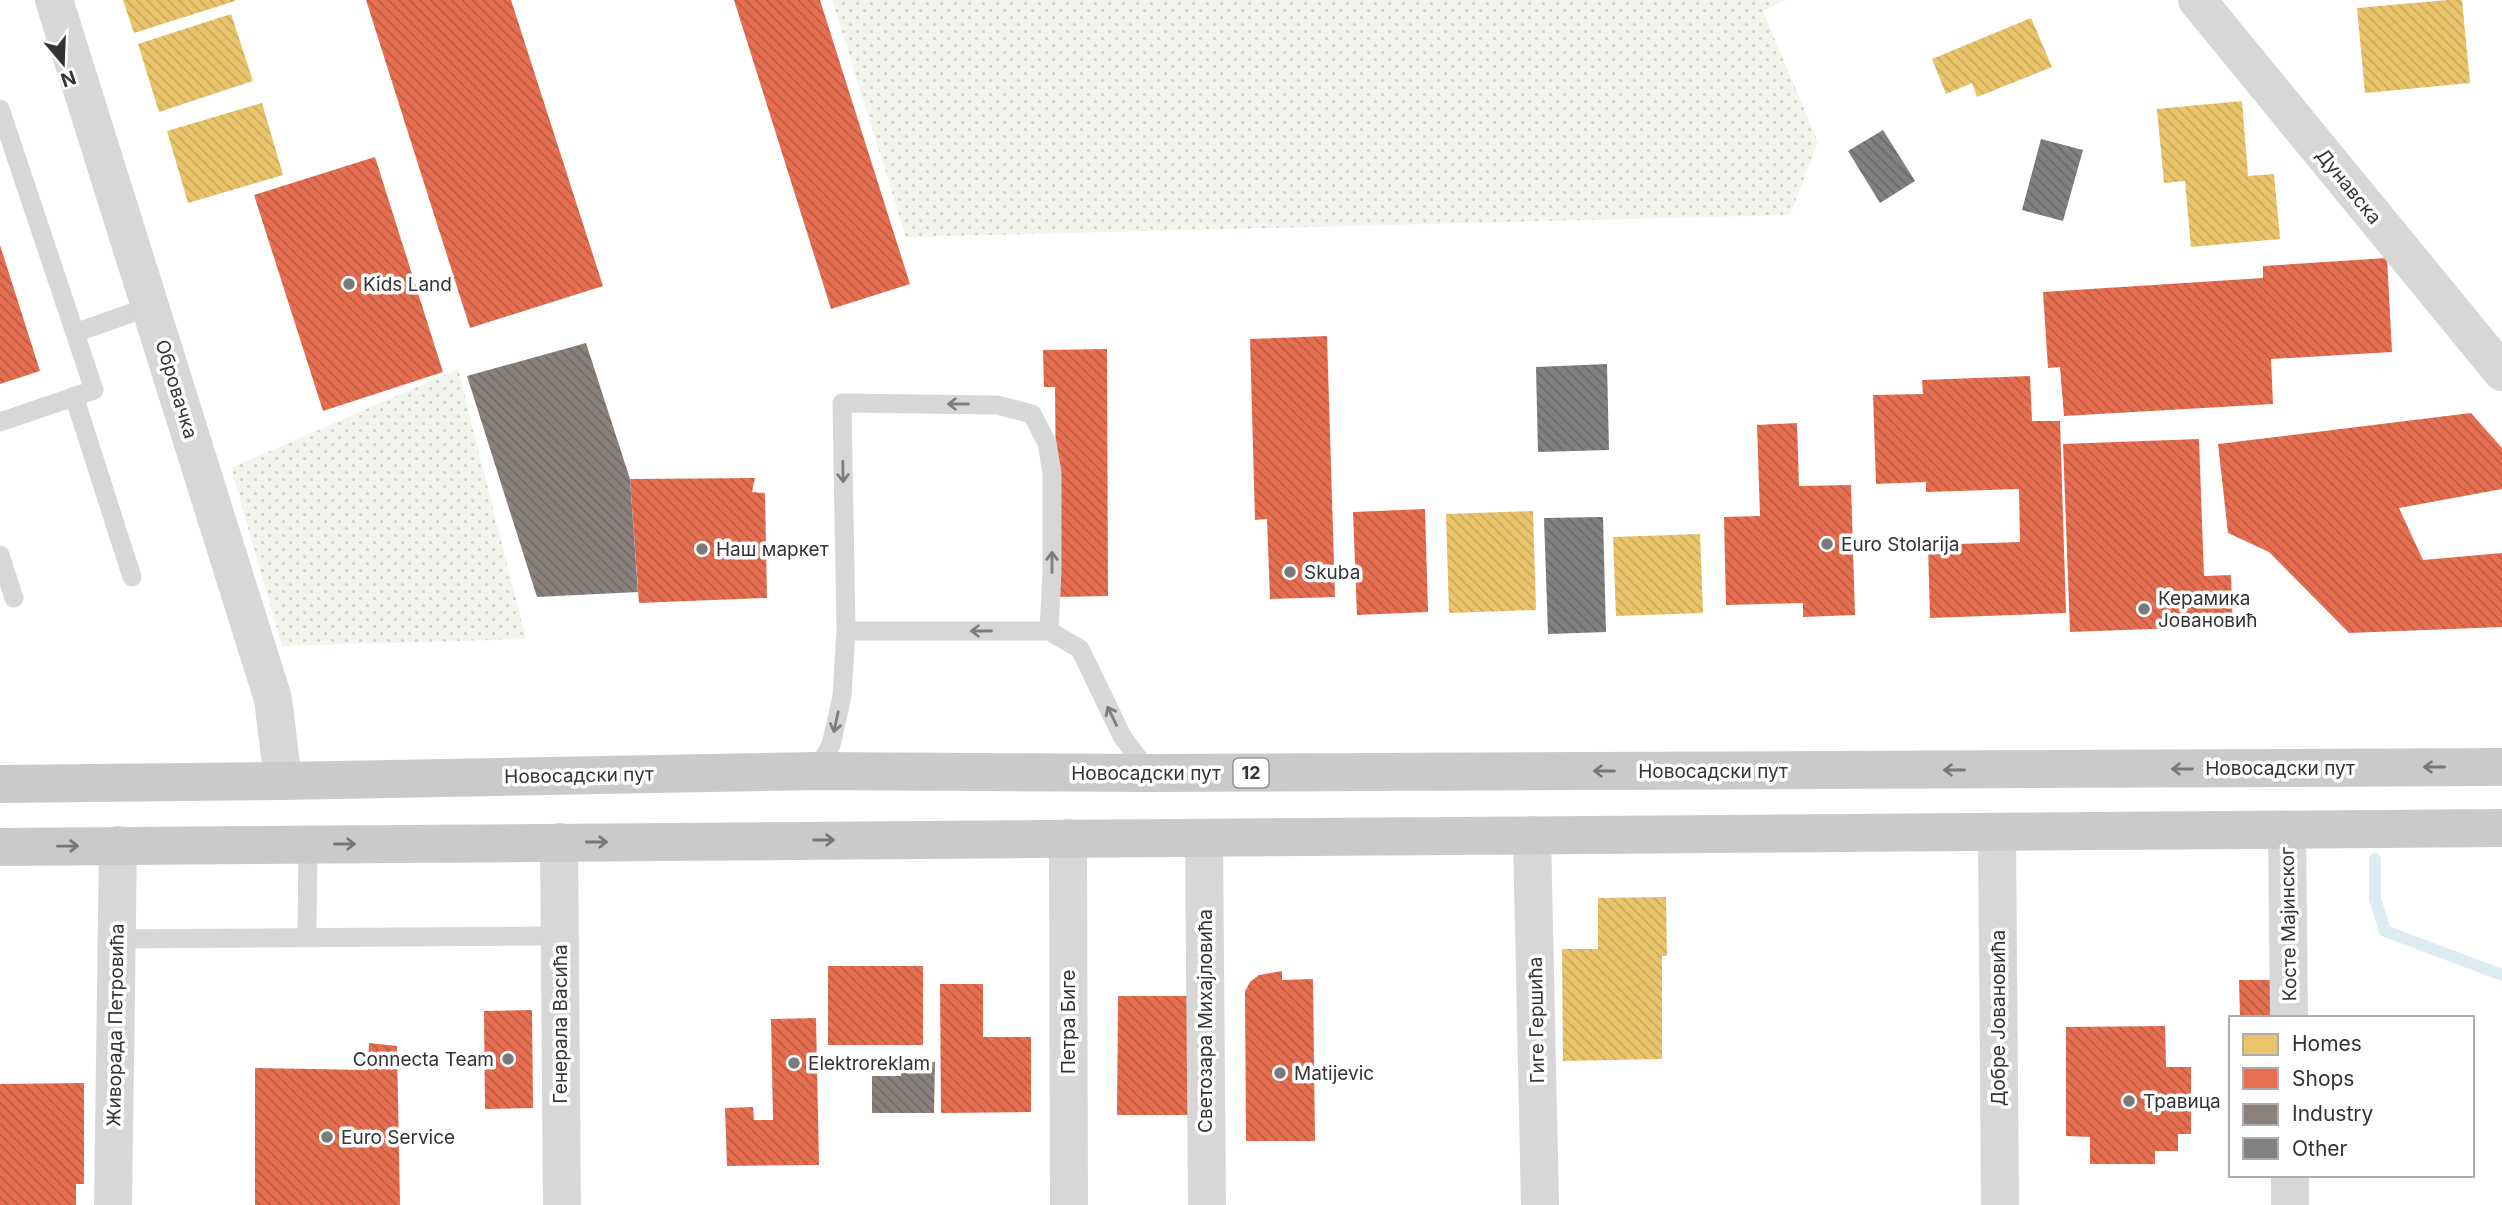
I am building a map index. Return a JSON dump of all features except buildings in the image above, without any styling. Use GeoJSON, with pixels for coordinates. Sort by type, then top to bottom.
{"type":"FeatureCollection","features":[{"type":"Feature","properties":{"kind":"main road","name":"Новосадски пут"},"geometry":{"type":"LineString","coordinates":[[0,784],[816,771],[1149,773],[2502,767]]}},
{"type":"Feature","properties":{"kind":"main road"},"geometry":{"type":"LineString","coordinates":[[0,847],[2502,828]]}},
{"type":"Feature","properties":{"kind":"street","name":"Обровачка"},"geometry":{"type":"LineString","coordinates":[[54,0],[273,699],[283,781]]}},
{"type":"Feature","properties":{"kind":"street","name":"Дунавска"},"geometry":{"type":"LineString","coordinates":[[2197,0],[2502,372]]}},
{"type":"Feature","properties":{"kind":"street","name":"Косте Мајинског"},"geometry":{"type":"LineString","coordinates":[[2287,830],[2289,1016]]}},
{"type":"Feature","properties":{"kind":"street","name":"Добре Јовановића"},"geometry":{"type":"LineString","coordinates":[[1997,832],[2000,1205]]}},
{"type":"Feature","properties":{"kind":"street","name":"Гиге Гершића"},"geometry":{"type":"LineString","coordinates":[[1532,835],[1540,1205]]}},
{"type":"Feature","properties":{"kind":"street","name":"Петра Биге"},"geometry":{"type":"LineString","coordinates":[[1068,838],[1069,1205]]}},
{"type":"Feature","properties":{"kind":"street","name":"Светозара Михајловића"},"geometry":{"type":"LineString","coordinates":[[1204,838],[1207,1205]]}},
{"type":"Feature","properties":{"kind":"street","name":"Генерала Васића"},"geometry":{"type":"LineString","coordinates":[[559,842],[562,1205]]}},
{"type":"Feature","properties":{"kind":"street","name":"Живорада Петровића"},"geometry":{"type":"LineString","coordinates":[[113,1205],[118,845]]}},
{"type":"Feature","properties":{"kind":"street"},"geometry":{"type":"LineString","coordinates":[[2290,1177],[2290,1205]]}},
{"type":"Feature","properties":{"kind":"lane"},"geometry":{"type":"LineString","coordinates":[[0,109],[94,390],[0,422]]}},
{"type":"Feature","properties":{"kind":"lane"},"geometry":{"type":"LineString","coordinates":[[75,333],[151,306]]}},
{"type":"Feature","properties":{"kind":"lane"},"geometry":{"type":"LineString","coordinates":[[74,396],[132,577]]}},
{"type":"Feature","properties":{"kind":"lane"},"geometry":{"type":"LineString","coordinates":[[816,771],[831,745],[842,696],[846,631],[842,403],[997,405],[1032,414],[1047,443],[1052,473],[1049,631]]}},
{"type":"Feature","properties":{"kind":"lane"},"geometry":{"type":"LineString","coordinates":[[0,555],[14,598]]}},
{"type":"Feature","properties":{"kind":"lane"},"geometry":{"type":"LineString","coordinates":[[846,631],[1049,631],[1080,649],[1122,736],[1149,773]]}},
{"type":"Feature","properties":{"kind":"lane"},"geometry":{"type":"LineString","coordinates":[[307,937],[308,844]]}},
{"type":"Feature","properties":{"kind":"lane"},"geometry":{"type":"LineString","coordinates":[[116,939],[560,936]]}},
{"type":"Feature","properties":{"kind":"shaded area"},"geometry":{"type":"Polygon","coordinates":[[[832,0],[1785,0],[1763,11],[1818,142],[1790,215],[906,237],[832,0]]]}},
{"type":"Feature","properties":{"kind":"shaded area"},"geometry":{"type":"Polygon","coordinates":[[[458,369],[526,639],[282,646],[231,468],[458,369]]]}},
{"type":"Feature","properties":{"kind":"waterway"},"geometry":{"type":"LineString","coordinates":[[2375,859],[2375,899],[2385,931],[2502,975]]}},
{"type":"Feature","properties":{"kind":"place","name":"Kids Land"},"geometry":{"type":"Point","coordinates":[349,284]}},
{"type":"Feature","properties":{"kind":"place","name":"Euro Stolarija"},"geometry":{"type":"Point","coordinates":[1827,544]}},
{"type":"Feature","properties":{"kind":"place","name":"Наш маркет"},"geometry":{"type":"Point","coordinates":[702,549]}},
{"type":"Feature","properties":{"kind":"place","name":"Skuba"},"geometry":{"type":"Point","coordinates":[1290,572]}},
{"type":"Feature","properties":{"kind":"place","name":"Керамика Јовановић"},"geometry":{"type":"Point","coordinates":[2144,609]}},
{"type":"Feature","properties":{"kind":"place","name":"Connecta Team"},"geometry":{"type":"Point","coordinates":[508,1059]}},
{"type":"Feature","properties":{"kind":"place","name":"Elektroreklam"},"geometry":{"type":"Point","coordinates":[794,1063]}},
{"type":"Feature","properties":{"kind":"place","name":"Matijevic"},"geometry":{"type":"Point","coordinates":[1280,1073]}},
{"type":"Feature","properties":{"kind":"place","name":"Травица"},"geometry":{"type":"Point","coordinates":[2129,1101]}},
{"type":"Feature","properties":{"kind":"place","name":"Euro Service"},"geometry":{"type":"Point","coordinates":[327,1137]}}]}
